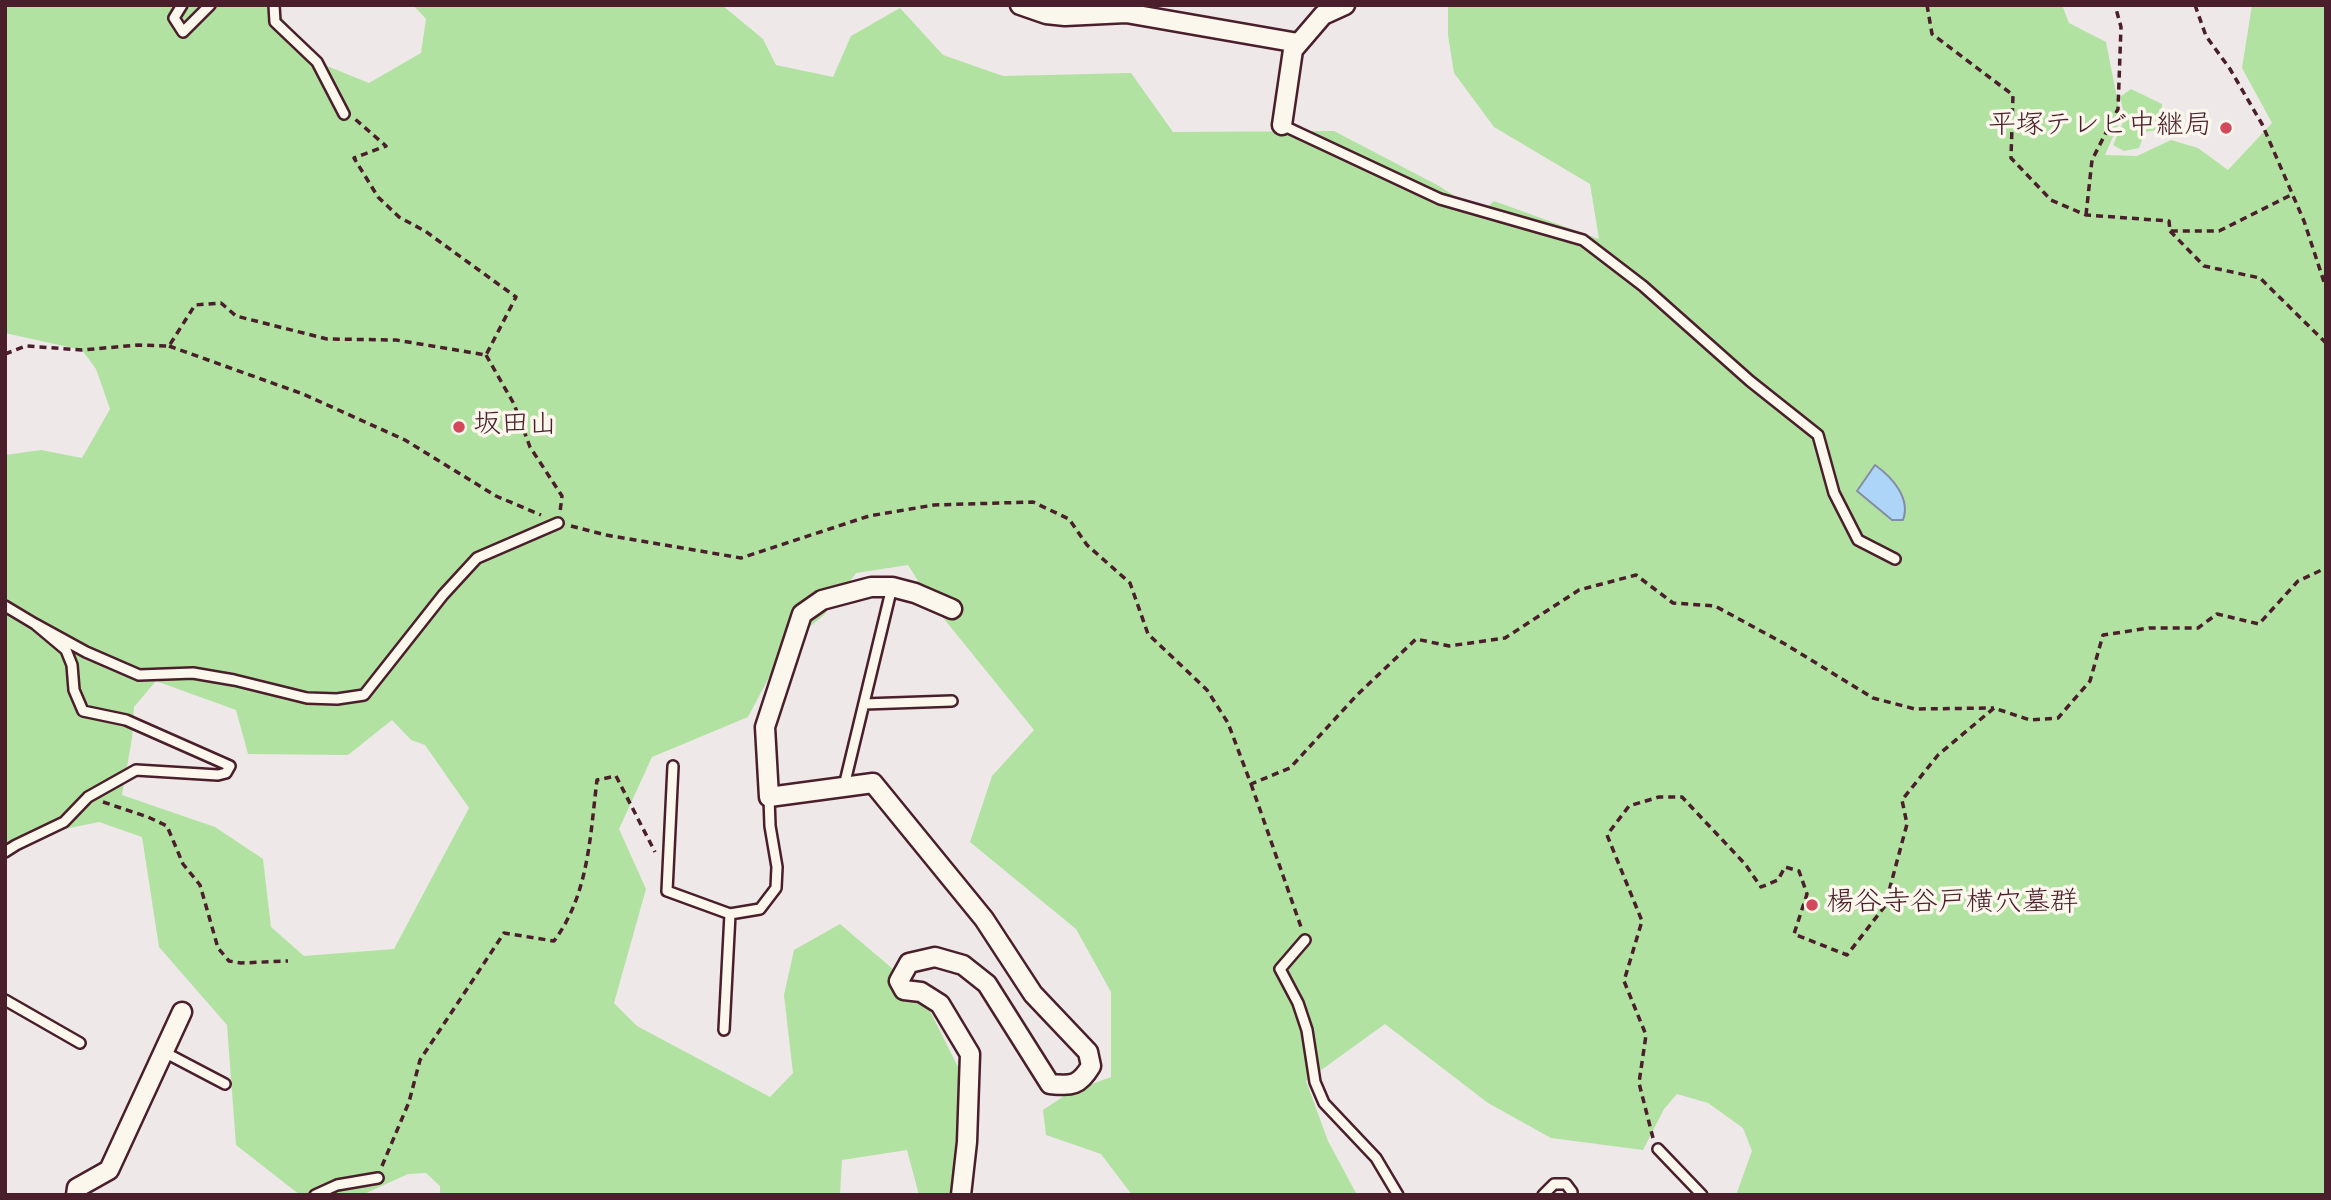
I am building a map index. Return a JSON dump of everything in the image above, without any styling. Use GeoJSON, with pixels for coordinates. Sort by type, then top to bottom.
{"type":"FeatureCollection","features":[{"type":"Feature","properties":{"kind":"street"},"geometry":{"type":"LineString","coordinates":[[1020,5],[1046,15],[1126,13],[1298,43]]}},
{"type":"Feature","properties":{"kind":"street"},"geometry":{"type":"LineString","coordinates":[[1282,125],[1293,50],[1323,15],[1345,5]]}},
{"type":"Feature","properties":{"kind":"street"},"geometry":{"type":"LineString","coordinates":[[952,609],[915,593],[892,587],[871,587],[822,600],[802,614],[765,727],[769,797],[873,783],[984,919],[1034,994],[1088,1052],[1091,1066],[1083,1080],[1069,1086],[1050,1084],[987,984],[962,965],[935,957],[908,963],[899,981],[904,990],[921,992],[940,1004],[970,1054],[967,1142],[961,1195]]}},
{"type":"Feature","properties":{"kind":"street"},"geometry":{"type":"LineString","coordinates":[[76,1195],[77,1188],[109,1170],[182,1012]]}},
{"type":"Feature","properties":{"kind":"lane"},"geometry":{"type":"LineString","coordinates":[[182,5],[174,18],[183,32],[210,5]]}},
{"type":"Feature","properties":{"kind":"lane"},"geometry":{"type":"LineString","coordinates":[[274,5],[275,22],[317,62],[344,114]]}},
{"type":"Feature","properties":{"kind":"lane"},"geometry":{"type":"LineString","coordinates":[[1282,125],[1440,199],[1583,240],[1643,286],[1750,381],[1818,435],[1834,493],[1858,540],[1895,559]]}},
{"type":"Feature","properties":{"kind":"lane"},"geometry":{"type":"LineString","coordinates":[[5,606],[86,652],[139,675],[193,673],[307,698],[337,699],[364,695],[443,595],[477,558],[558,523]]}},
{"type":"Feature","properties":{"kind":"lane"},"geometry":{"type":"LineString","coordinates":[[844,786],[892,587]]}},
{"type":"Feature","properties":{"kind":"lane"},"geometry":{"type":"LineString","coordinates":[[5,852],[64,822],[88,797],[136,769],[218,775],[226,773],[230,766],[126,720],[83,711],[74,691],[72,665],[66,650],[35,624]]}},
{"type":"Feature","properties":{"kind":"lane"},"geometry":{"type":"LineString","coordinates":[[864,704],[951,701]]}},
{"type":"Feature","properties":{"kind":"lane"},"geometry":{"type":"LineString","coordinates":[[673,766],[667,891],[730,914],[760,909],[776,888],[777,867],[770,826],[769,797]]}},
{"type":"Feature","properties":{"kind":"lane"},"geometry":{"type":"LineString","coordinates":[[724,1030],[730,914]]}},
{"type":"Feature","properties":{"kind":"lane"},"geometry":{"type":"LineString","coordinates":[[1305,940],[1280,969],[1298,1003],[1307,1030],[1315,1082],[1324,1103],[1376,1158],[1398,1195]]}},
{"type":"Feature","properties":{"kind":"lane"},"geometry":{"type":"LineString","coordinates":[[5,999],[80,1043]]}},
{"type":"Feature","properties":{"kind":"lane"},"geometry":{"type":"LineString","coordinates":[[163,1052],[225,1084]]}},
{"type":"Feature","properties":{"kind":"lane"},"geometry":{"type":"LineString","coordinates":[[1658,1149],[1702,1195]]}},
{"type":"Feature","properties":{"kind":"lane"},"geometry":{"type":"LineString","coordinates":[[315,1195],[337,1185],[377,1178]]}},
{"type":"Feature","properties":{"kind":"lane"},"geometry":{"type":"LineString","coordinates":[[1543,1195],[1554,1184],[1566,1184],[1573,1192],[1572,1195]]}},
{"type":"Feature","properties":{"kind":"path"},"geometry":{"type":"LineString","coordinates":[[1927,5],[1932,34],[2013,95],[2011,158],[2051,200],[2086,215],[2169,221],[2170,231],[2204,267],[2260,278],[2326,343]]}},
{"type":"Feature","properties":{"kind":"path"},"geometry":{"type":"LineString","coordinates":[[2086,215],[2092,160],[2118,109],[2121,27],[2115,5]]}},
{"type":"Feature","properties":{"kind":"path"},"geometry":{"type":"LineString","coordinates":[[2195,5],[2206,36],[2231,69],[2262,124],[2304,221],[2326,288]]}},
{"type":"Feature","properties":{"kind":"path"},"geometry":{"type":"LineString","coordinates":[[344,114],[359,121],[362,127],[386,146],[354,158],[378,197],[399,217],[425,231],[516,297],[486,355]]}},
{"type":"Feature","properties":{"kind":"path"},"geometry":{"type":"LineString","coordinates":[[2170,231],[2219,231],[2292,194]]}},
{"type":"Feature","properties":{"kind":"path"},"geometry":{"type":"LineString","coordinates":[[169,345],[195,305],[220,303],[236,316],[327,340],[396,340],[486,355]]}},
{"type":"Feature","properties":{"kind":"path"},"geometry":{"type":"LineString","coordinates":[[5,354],[26,346],[82,350],[169,345],[303,394],[405,440],[496,496],[558,523],[606,535],[741,558],[869,516],[934,505],[1033,502],[1069,519],[1087,545],[1130,583],[1148,634],[1207,690],[1228,723],[1305,940]]}},
{"type":"Feature","properties":{"kind":"path"},"geometry":{"type":"LineString","coordinates":[[486,355],[514,404],[530,447],[562,496],[558,523]]}},
{"type":"Feature","properties":{"kind":"path"},"geometry":{"type":"LineString","coordinates":[[1251,784],[1290,768],[1357,695],[1416,639],[1449,646],[1505,638],[1579,590],[1636,575],[1673,603],[1715,606],[1785,643],[1872,698],[1915,709],[1994,708],[2030,720],[2058,718],[2090,681],[2103,635],[2149,628],[2198,628],[2217,614],[2259,624],[2298,581],[2326,568]]}},
{"type":"Feature","properties":{"kind":"path"},"geometry":{"type":"LineString","coordinates":[[1658,1149],[1649,1127],[1639,1083],[1646,1035],[1623,981],[1642,921],[1607,835],[1629,806],[1658,797],[1682,797],[1745,864],[1761,887],[1778,880],[1785,867],[1799,872],[1807,894],[1794,934],[1847,955],[1885,906],[1907,824],[1902,800],[1938,755],[1994,708]]}},
{"type":"Feature","properties":{"kind":"path"},"geometry":{"type":"LineString","coordinates":[[377,1178],[409,1102],[420,1060],[504,933],[554,941],[569,921],[587,863],[597,780],[617,776],[658,859]]}},
{"type":"Feature","properties":{"kind":"path"},"geometry":{"type":"LineString","coordinates":[[88,797],[167,826],[183,864],[200,885],[218,948],[229,961],[288,961]]}},
{"type":"Feature","properties":{"kind":"green space"},"geometry":{"type":"Polygon","coordinates":[[[5,5],[272,5],[317,62],[369,83],[421,53],[426,19],[413,5],[722,5],[763,39],[776,65],[833,77],[851,36],[900,8],[943,55],[1003,76],[1131,73],[1173,132],[1334,131],[1439,186],[1481,213],[1494,201],[1599,239],[1590,184],[1494,127],[1454,73],[1448,35],[1448,5],[2062,5],[2069,23],[2106,42],[2121,118],[2105,155],[2137,156],[2171,140],[2198,148],[2228,170],[2272,123],[2242,68],[2252,5],[2326,5],[2326,1195],[1736,1195],[1752,1151],[1743,1128],[1708,1103],[1677,1094],[1664,1109],[1643,1150],[1551,1138],[1488,1103],[1385,1024],[1306,1081],[1328,1141],[1357,1195],[1132,1195],[1101,1154],[1046,1135],[1043,1110],[1070,1092],[1111,1077],[1111,992],[1076,929],[970,842],[992,776],[1034,730],[936,609],[908,565],[856,573],[824,615],[785,647],[748,717],[652,757],[619,829],[646,889],[614,1003],[637,1026],[770,1097],[793,1073],[784,995],[794,950],[840,924],[921,993],[960,1071],[966,1124],[950,1195],[919,1195],[907,1150],[842,1160],[840,1195],[440,1195],[440,1186],[426,1173],[408,1174],[362,1195],[300,1195],[236,1145],[227,1025],[159,947],[142,837],[99,822],[5,847],[5,455],[41,450],[82,458],[110,409],[96,369],[82,350],[5,333],[5,5]],[[156,681],[134,707],[132,738],[122,795],[215,827],[263,859],[271,927],[304,956],[394,949],[469,808],[425,745],[411,740],[392,720],[348,755],[248,754],[236,710],[156,681]]]}},
{"type":"Feature","properties":{"kind":"green space"},"geometry":{"type":"Polygon","coordinates":[[[2131,89],[2162,104],[2161,129],[2145,132],[2139,148],[2124,151],[2113,145],[2125,118],[2120,97],[2131,89]]]}},
{"type":"Feature","properties":{"kind":"water"},"geometry":{"type":"Polygon","coordinates":[[[1875,465],[1888,476],[1902,496],[1905,512],[1903,520],[1892,520],[1857,491],[1875,465]]]}},
{"type":"Feature","properties":{"kind":"place","name":"平塚テレビ中継局"},"geometry":{"type":"Point","coordinates":[2226,128]}},
{"type":"Feature","properties":{"kind":"place","name":"坂田山"},"geometry":{"type":"Point","coordinates":[459,427]}},
{"type":"Feature","properties":{"kind":"place","name":"楊谷寺谷戸横穴墓群"},"geometry":{"type":"Point","coordinates":[1812,905]}}]}
